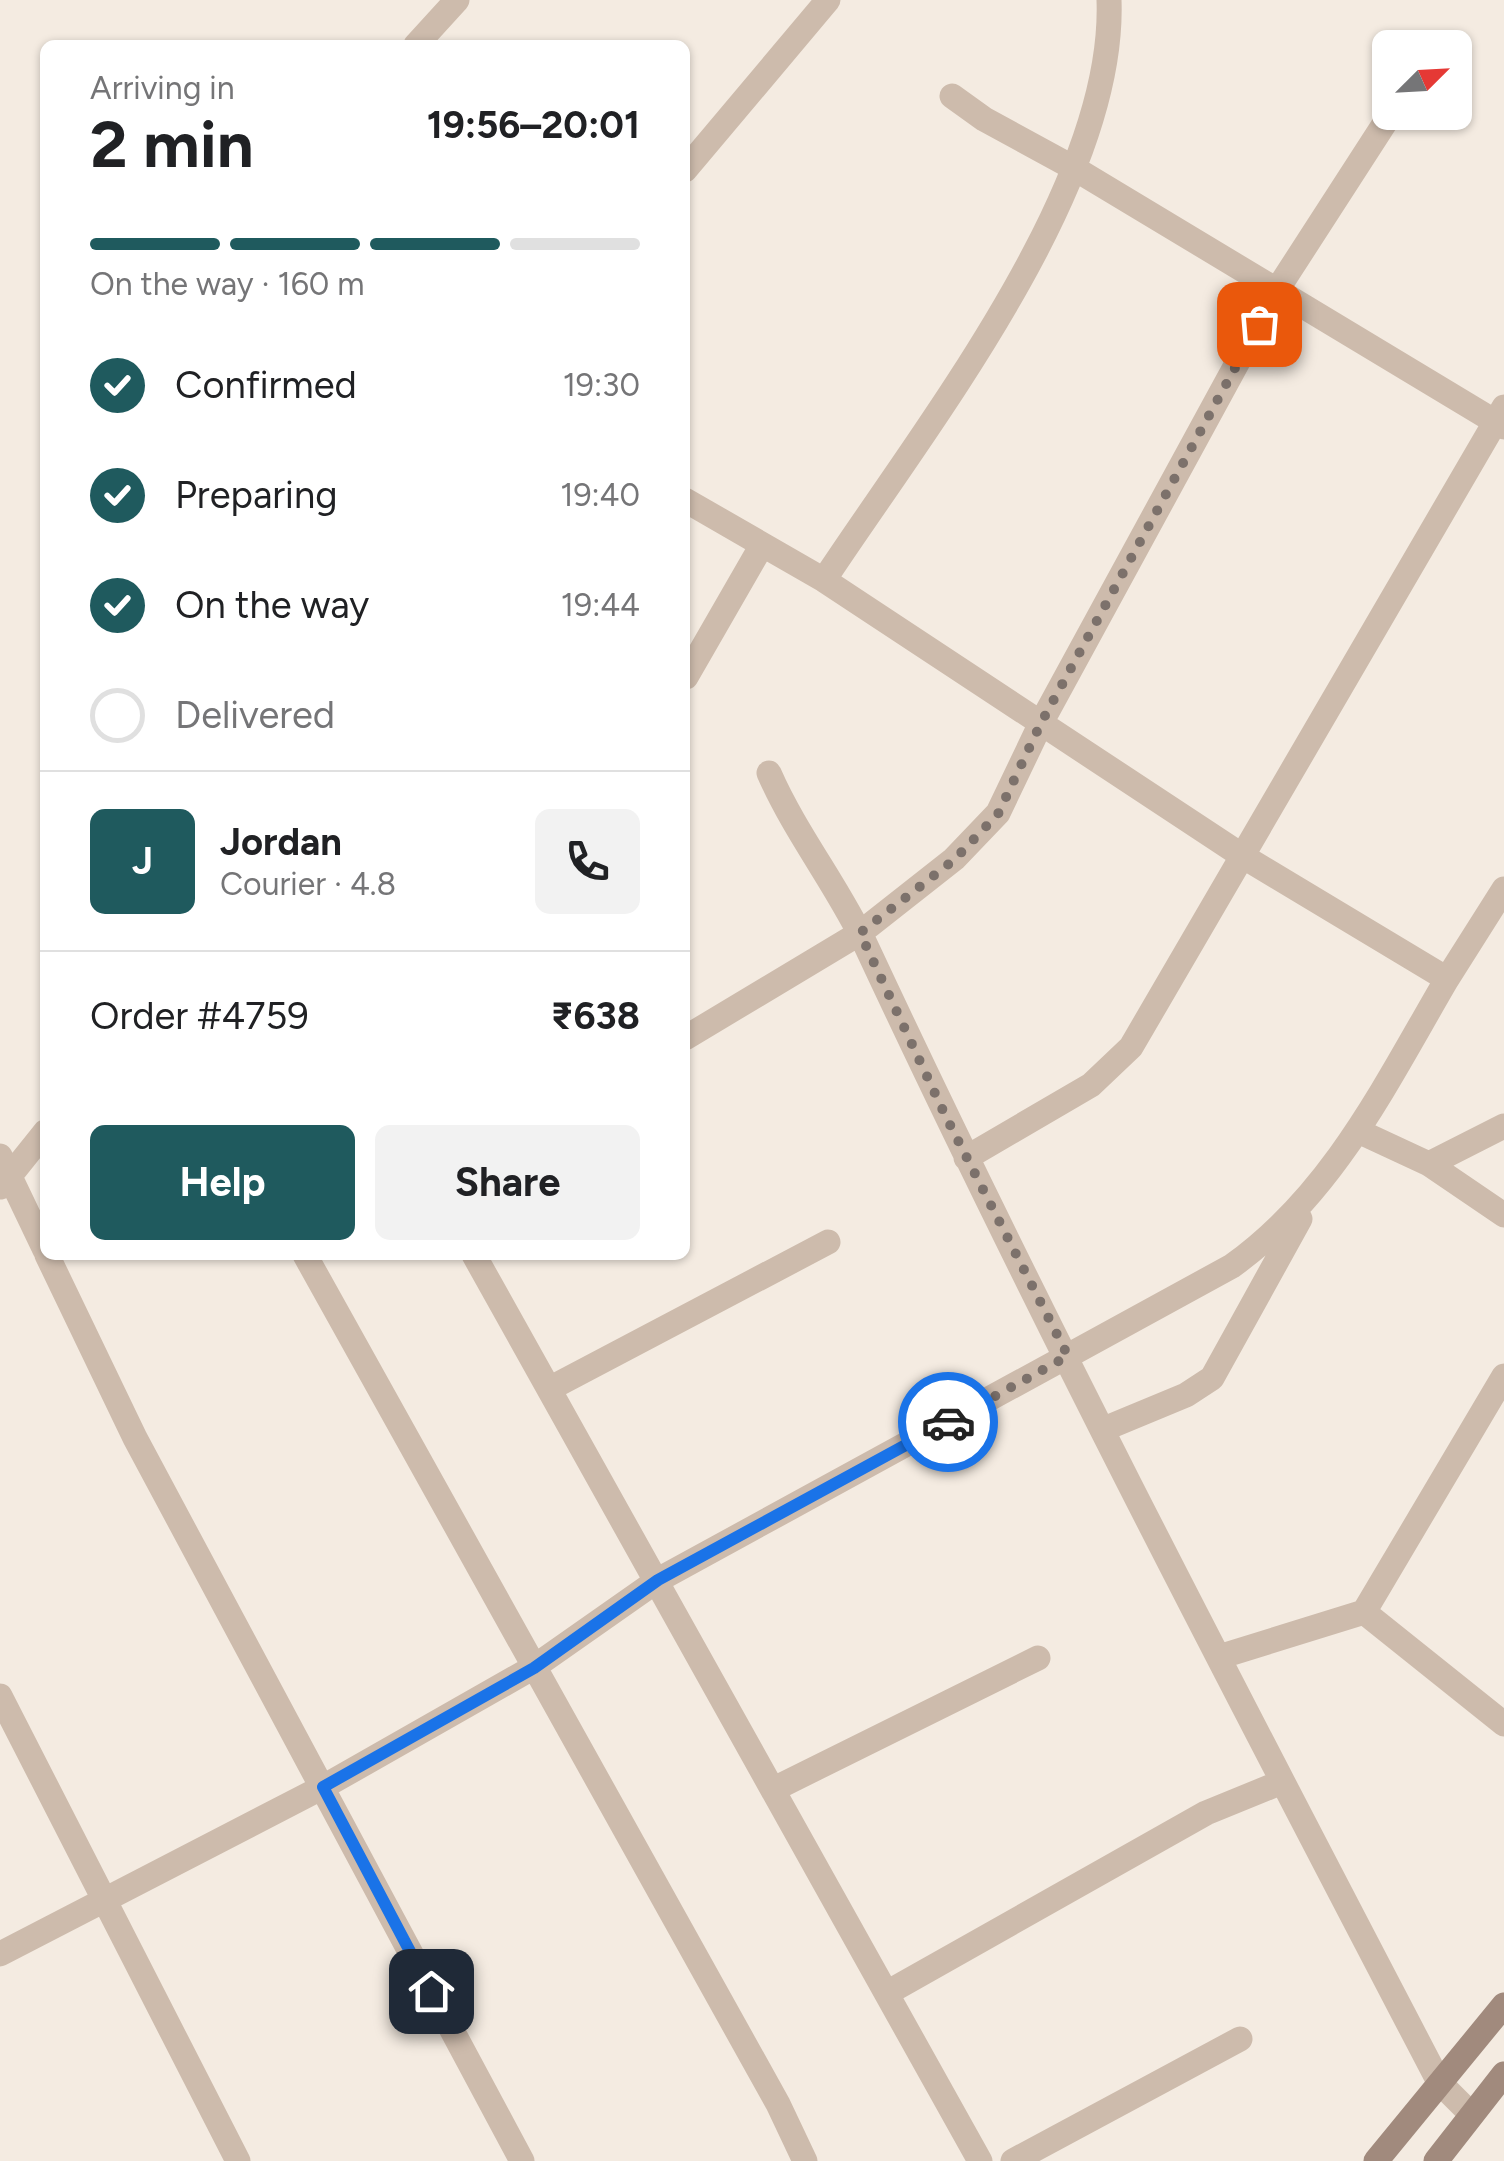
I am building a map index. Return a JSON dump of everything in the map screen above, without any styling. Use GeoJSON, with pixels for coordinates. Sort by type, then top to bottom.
{"type":"FeatureCollection","features":[{"type":"Feature","properties":{"kind":"street"},"geometry":{"type":"LineString","coordinates":[[421,40],[457,0]]}},
{"type":"Feature","properties":{"kind":"street"},"geometry":{"type":"LineString","coordinates":[[824,580],[1030,268],[1097,107],[1110,24],[1109,0]]}},
{"type":"Feature","properties":{"kind":"street"},"geometry":{"type":"LineString","coordinates":[[690,164],[826,1]]}},
{"type":"Feature","properties":{"kind":"street"},"geometry":{"type":"LineString","coordinates":[[952,96],[984,119],[1501,418],[1131,1047],[1112,1068],[966,1158]]}},
{"type":"Feature","properties":{"kind":"street"},"geometry":{"type":"LineString","coordinates":[[690,1035],[860,933],[977,838],[998,814],[1041,723],[1277,290],[1380,130]]}},
{"type":"Feature","properties":{"kind":"street"},"geometry":{"type":"LineString","coordinates":[[690,503],[824,580],[1244,857],[1447,979]]}},
{"type":"Feature","properties":{"kind":"street"},"geometry":{"type":"LineString","coordinates":[[690,670],[762,546]]}},
{"type":"Feature","properties":{"kind":"street"},"geometry":{"type":"LineString","coordinates":[[769,773],[782,804],[860,933],[966,1158],[1282,1782],[1439,2082],[1471,2114]]}},
{"type":"Feature","properties":{"kind":"street"},"geometry":{"type":"LineString","coordinates":[[1104,1429],[1186,1395],[1212,1378],[1312,1197],[1358,1130],[1504,889]]}},
{"type":"Feature","properties":{"kind":"street"},"geometry":{"type":"LineString","coordinates":[[1429,1164],[1504,1126]]}},
{"type":"Feature","properties":{"kind":"street"},"geometry":{"type":"LineString","coordinates":[[1358,1130],[1429,1164],[1504,1216]]}},
{"type":"Feature","properties":{"kind":"street"},"geometry":{"type":"LineString","coordinates":[[40,1137],[3,1173],[40,1241]]}},
{"type":"Feature","properties":{"kind":"street"},"geometry":{"type":"LineString","coordinates":[[0,1954],[323,1787],[534,1668],[658,1580],[1232,1266],[1268,1240],[1312,1197]]}},
{"type":"Feature","properties":{"kind":"street"},"geometry":{"type":"LineString","coordinates":[[549,1388],[828,1242]]}},
{"type":"Feature","properties":{"kind":"street"},"geometry":{"type":"LineString","coordinates":[[50,1260],[135,1438],[522,2161]]}},
{"type":"Feature","properties":{"kind":"street"},"geometry":{"type":"LineString","coordinates":[[308,1260],[778,2104],[804,2161]]}},
{"type":"Feature","properties":{"kind":"street"},"geometry":{"type":"LineString","coordinates":[[477,1260],[980,2161]]}},
{"type":"Feature","properties":{"kind":"street"},"geometry":{"type":"LineString","coordinates":[[1219,1657],[1364,1612],[1504,1376]]}},
{"type":"Feature","properties":{"kind":"street"},"geometry":{"type":"LineString","coordinates":[[1364,1612],[1504,1724]]}},
{"type":"Feature","properties":{"kind":"street"},"geometry":{"type":"LineString","coordinates":[[774,1789],[1038,1658]]}},
{"type":"Feature","properties":{"kind":"street"},"geometry":{"type":"LineString","coordinates":[[0,1696],[238,2161]]}},
{"type":"Feature","properties":{"kind":"street"},"geometry":{"type":"LineString","coordinates":[[886,1992],[1206,1813],[1282,1782]]}},
{"type":"Feature","properties":{"kind":"street"},"geometry":{"type":"LineString","coordinates":[[1376,2161],[1504,2004]]}},
{"type":"Feature","properties":{"kind":"street"},"geometry":{"type":"LineString","coordinates":[[1013,2161],[1240,2039]]}},
{"type":"Feature","properties":{"kind":"street"},"geometry":{"type":"LineString","coordinates":[[1436,2161],[1504,2074]]}},
{"type":"Feature","properties":{"kind":"way so far"},"geometry":{"type":"LineString","coordinates":[[948,1422],[1068,1356],[946,1117],[860,933],[954,860],[998,814],[1041,723],[1259,324]]}},
{"type":"Feature","properties":{"kind":"route"},"geometry":{"type":"LineString","coordinates":[[431,1991],[323,1787],[534,1668],[658,1580],[948,1422]]}}]}
